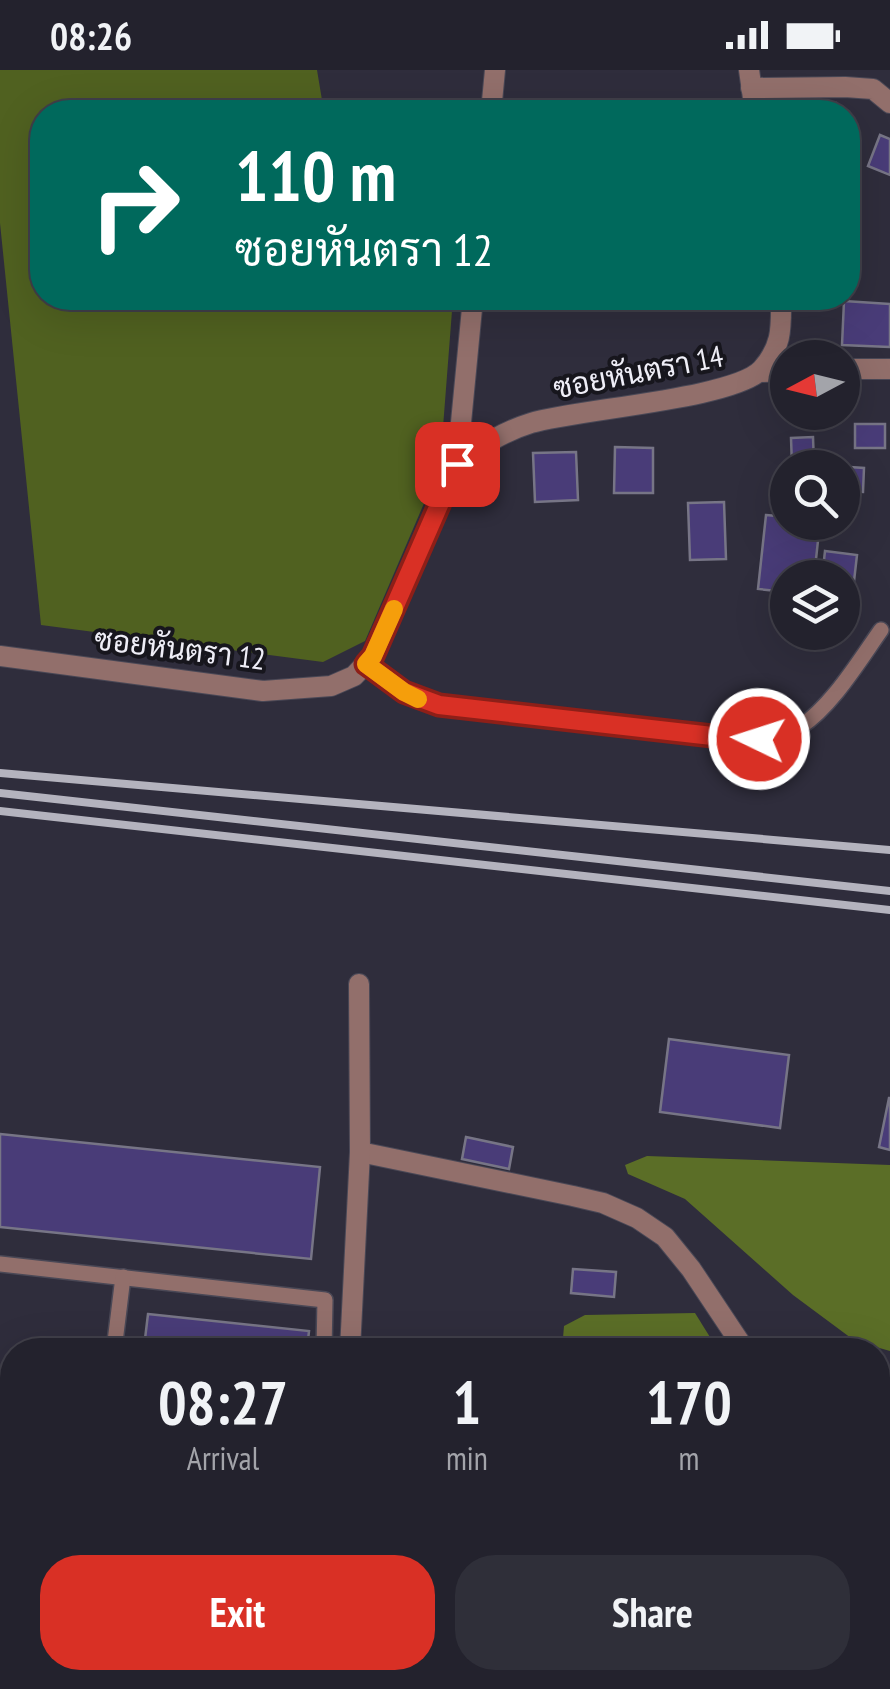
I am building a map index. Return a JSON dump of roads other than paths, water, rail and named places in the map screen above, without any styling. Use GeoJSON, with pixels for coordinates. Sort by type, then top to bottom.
{"type":"FeatureCollection","features":[{"type":"Feature","properties":{"kind":"street"},"geometry":{"type":"LineString","coordinates":[[492,100],[495,70]]}},
{"type":"Feature","properties":{"kind":"street"},"geometry":{"type":"LineString","coordinates":[[750,79],[846,87],[882,85],[890,103]]}},
{"type":"Feature","properties":{"kind":"street"},"geometry":{"type":"LineString","coordinates":[[366,664],[373,656],[457,464],[472,310]]}},
{"type":"Feature","properties":{"kind":"street","name":"ซอยหันตรา 14"},"geometry":{"type":"LineString","coordinates":[[457,464],[492,438],[534,422],[727,387],[760,372],[781,340],[782,310]]}},
{"type":"Feature","properties":{"kind":"street"},"geometry":{"type":"LineString","coordinates":[[860,368],[890,369]]}},
{"type":"Feature","properties":{"kind":"street"},"geometry":{"type":"LineString","coordinates":[[760,372],[770,372]]}},
{"type":"Feature","properties":{"kind":"street","name":"ซอยหันตรา 12"},"geometry":{"type":"LineString","coordinates":[[0,656],[263,691],[331,686],[354,676],[366,664]]}},
{"type":"Feature","properties":{"kind":"street"},"geometry":{"type":"LineString","coordinates":[[351,1338],[360,1152],[359,984]]}},
{"type":"Feature","properties":{"kind":"street"},"geometry":{"type":"LineString","coordinates":[[360,1152],[574,1196],[637,1218],[665,1237],[737,1338]]}},
{"type":"Feature","properties":{"kind":"lane"},"geometry":{"type":"LineString","coordinates":[[366,664],[404,692],[439,705],[759,739],[798,728],[824,705],[881,630]]}},
{"type":"Feature","properties":{"kind":"lane"},"geometry":{"type":"LineString","coordinates":[[0,1264],[325,1300],[324,1338]]}},
{"type":"Feature","properties":{"kind":"lane"},"geometry":{"type":"LineString","coordinates":[[116,1338],[123,1278]]}},
{"type":"Feature","properties":{"kind":"railway"},"geometry":{"type":"LineString","coordinates":[[0,773],[890,850]]}},
{"type":"Feature","properties":{"kind":"railway"},"geometry":{"type":"LineString","coordinates":[[0,793],[890,891]]}},
{"type":"Feature","properties":{"kind":"railway"},"geometry":{"type":"LineString","coordinates":[[0,811],[890,910]]}}]}
